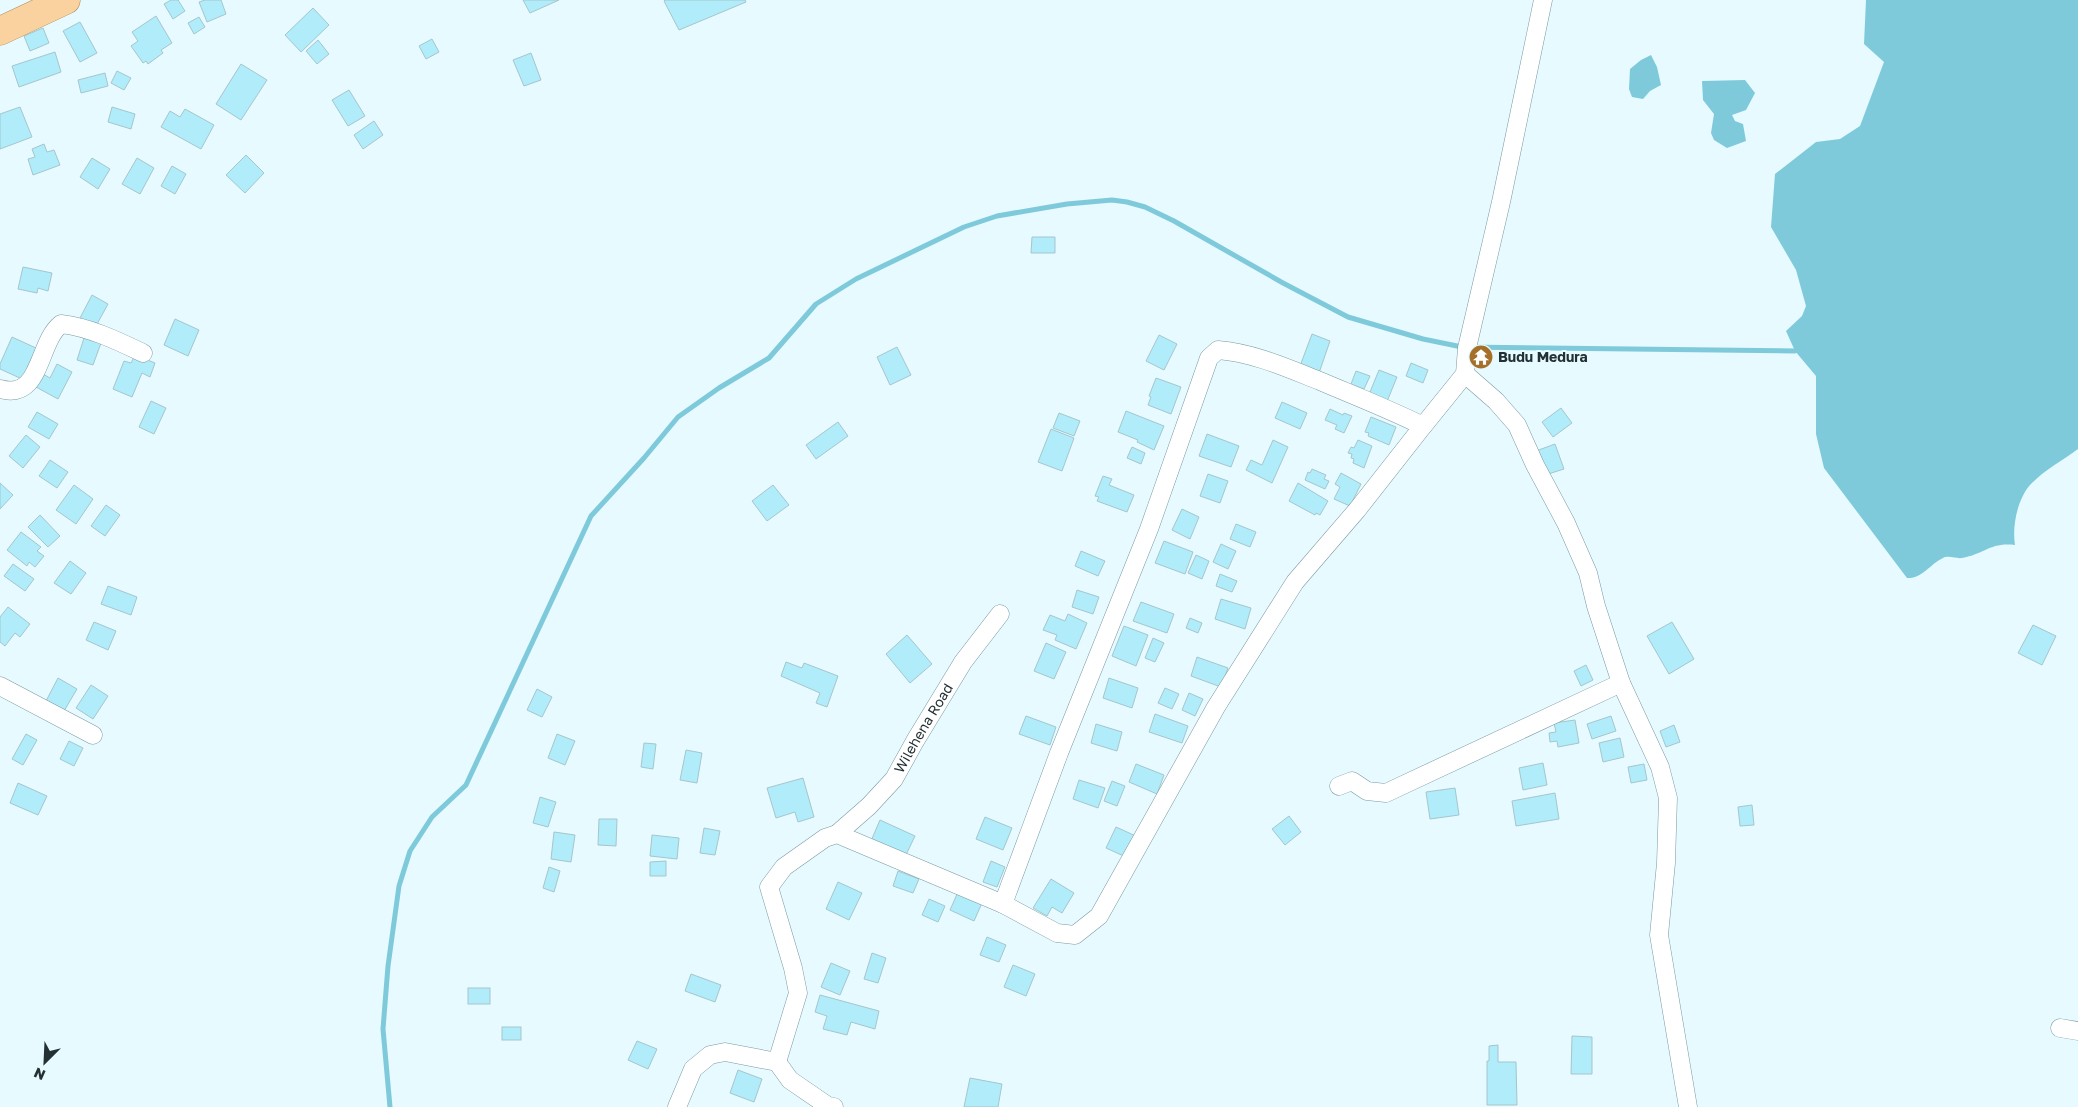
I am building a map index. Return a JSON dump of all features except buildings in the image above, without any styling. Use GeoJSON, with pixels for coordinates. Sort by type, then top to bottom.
{"type":"FeatureCollection","features":[{"type":"Feature","properties":{"kind":"main road"},"geometry":{"type":"LineString","coordinates":[[0,31],[66,0]]}},
{"type":"Feature","properties":{"kind":"street"},"geometry":{"type":"LineString","coordinates":[[837,834],[1003,904],[1057,933],[1075,935],[1099,916],[1216,707],[1294,582],[1357,510],[1465,374],[1467,348],[1501,202],[1543,0]]}},
{"type":"Feature","properties":{"kind":"street"},"geometry":{"type":"LineString","coordinates":[[0,389],[8,391],[20,390],[31,381],[44,350],[56,328],[61,324],[73,325],[143,353]]}},
{"type":"Feature","properties":{"kind":"street"},"geometry":{"type":"LineString","coordinates":[[1003,904],[1059,752],[1149,529],[1209,358],[1218,350],[1235,352],[1273,362],[1381,406],[1423,426]]}},
{"type":"Feature","properties":{"kind":"street"},"geometry":{"type":"LineString","coordinates":[[1465,374],[1496,401],[1517,425],[1535,465],[1566,523],[1588,573],[1596,606],[1621,683],[1660,767],[1668,798],[1666,863],[1659,935],[1688,1107]]}},
{"type":"Feature","properties":{"kind":"street","name":"Wilehena Road"},"geometry":{"type":"LineString","coordinates":[[777,1062],[798,993],[794,968],[769,886],[784,867],[824,838],[837,834],[869,806],[894,779],[963,662],[1000,614]]}},
{"type":"Feature","properties":{"kind":"street"},"geometry":{"type":"LineString","coordinates":[[1340,786],[1352,781],[1367,791],[1386,793],[1621,683]]}},
{"type":"Feature","properties":{"kind":"street"},"geometry":{"type":"LineString","coordinates":[[0,686],[93,734]]}},
{"type":"Feature","properties":{"kind":"street"},"geometry":{"type":"LineString","coordinates":[[2060,1028],[2078,1031]]}},
{"type":"Feature","properties":{"kind":"street"},"geometry":{"type":"LineString","coordinates":[[677,1107],[693,1069],[710,1055],[725,1052],[777,1062],[790,1080],[828,1106],[834,1107]]}},
{"type":"Feature","properties":{"kind":"water"},"geometry":{"type":"Polygon","coordinates":[[[1866,0],[2078,0],[2078,449],[2041,475],[2025,491],[2016,514],[2015,545],[1999,545],[1962,558],[1945,557],[1922,574],[1912,578],[1907,578],[1824,468],[1816,434],[1816,376],[1795,351],[1786,331],[1802,316],[1806,306],[1796,270],[1771,227],[1775,174],[1816,142],[1840,139],[1860,126],[1884,62],[1864,44],[1866,0]]]}},
{"type":"Feature","properties":{"kind":"water"},"geometry":{"type":"Polygon","coordinates":[[[1651,55],[1657,67],[1661,85],[1650,91],[1643,99],[1632,97],[1629,89],[1630,69],[1651,55]]]}},
{"type":"Feature","properties":{"kind":"water"},"geometry":{"type":"Polygon","coordinates":[[[1745,80],[1755,93],[1746,110],[1732,115],[1735,121],[1743,124],[1746,141],[1727,148],[1714,140],[1711,133],[1714,114],[1703,100],[1702,81],[1745,80]]]}},
{"type":"Feature","properties":{"kind":"waterway"},"geometry":{"type":"LineString","coordinates":[[390,1107],[383,1029],[388,966],[399,886],[410,851],[432,817],[466,785],[591,516],[644,458],[678,417],[719,388],[769,358],[816,304],[856,279],[964,227],[997,216],[1067,204],[1112,200],[1145,207],[1174,221],[1283,283],[1348,317],[1423,339],[1462,347],[1795,351]]}},
{"type":"Feature","properties":{"kind":"place","name":"Budu Medura"},"geometry":{"type":"Point","coordinates":[1481,357]}}]}
